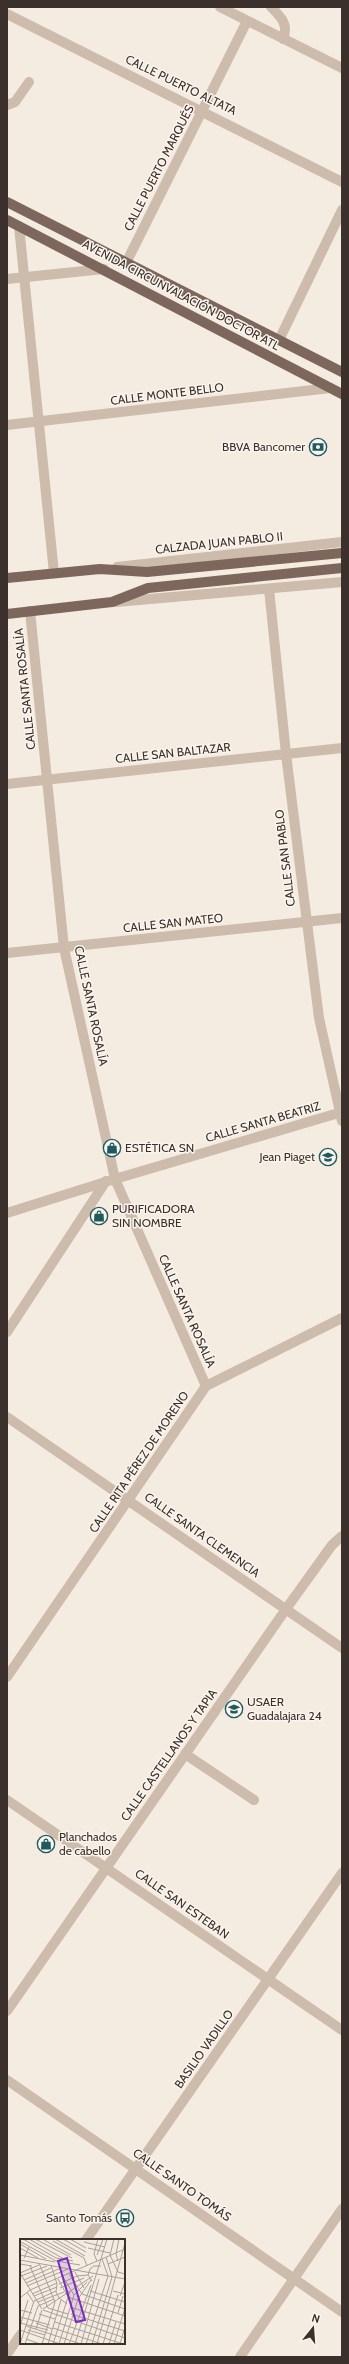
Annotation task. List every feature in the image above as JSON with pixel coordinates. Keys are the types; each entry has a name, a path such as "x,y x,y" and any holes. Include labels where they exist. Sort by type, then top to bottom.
{"main road":[{"name":"AVENIDA CIRCUNVALACIÓN DOCTOR ATL","path":"7,202 342,372"},
{"name":"AVENIDA CIRCUNVALACIÓN DOCTOR ATL","path":"7,220 104,269 342,394"},
{"name":"CALZADA JUAN PABLO II","path":"7,578 100,569 147,572 342,553"},
{"path":"7,614 112,602 148,588 342,568"}],"street":[{"path":"220,7 342,68"},
{"path":"271,7 286,25 286,31 283,39"},
{"name":"CALLE PUERTO ALTATA","path":"7,14 203,110 342,182"},
{"name":"CALLE PUERTO MARQUÉS","path":"126,263 247,21"},
{"path":"7,105 15,102 29,82"},
{"path":"279,340 342,210"},
{"path":"19,226 54,573"},
{"path":"7,279 104,269"},
{"name":"CALLE MONTE BELLO","path":"7,425 330,388"},
{"name":"CALZADA JUAN PABLO II","path":"100,569 342,542"},
{"path":"112,602 342,582"},
{"name":"CALLE SAN PABLO","path":"269,589 286,754 318,1018 341,1115"},
{"name":"CALLE SANTA ROSALÍA","path":"30,611 64,948 111,1180 206,1386"},
{"name":"CALLE SAN BALTAZAR","path":"7,784 342,748"},
{"name":"CALLE SAN MATEO","path":"7,953 342,918"},
{"name":"CALLE SANTA BEATRIZ","path":"7,1213 111,1180 341,1115"},
{"path":"7,1332 111,1180"},
{"name":"CALLE RITA PÉREZ DE MORENO","path":"7,1677 206,1386 342,1318"},
{"name":"CALLE SANTA CLEMENCIA","path":"7,1417 342,1648"},
{"name":"CALLE CASTELLANOS Y TAPIA","path":"7,2011 286,1609 332,1546 342,1536"},
{"path":"185,1754 254,1800"},
{"name":"CALLE SAN ESTEBAN","path":"7,1800 342,2030"},
{"name":"BASILIO VADILLO","path":"87,2239 342,1872"},
{"name":"CALLE SANTO TOMÁS","path":"7,2080 342,2312"},
{"path":"240,2357 342,2209"},
{"path":"7,2354 20,2335"}],"place":[{"name":"BBVA Bancomer","path":"318,447"},
{"name":"ESTÉTICA SN","path":"112,1148"},
{"name":"Jean Piaget","path":"328,1157"},
{"name":"PURIFICADORA SIN NOMBRE","path":"99,1216"},
{"name":"USAER Guadalajara 24","path":"234,1709"},
{"name":"Planchados de cabello","path":"46,1844"},
{"name":"Santo Tomás","path":"125,2218"}]}
